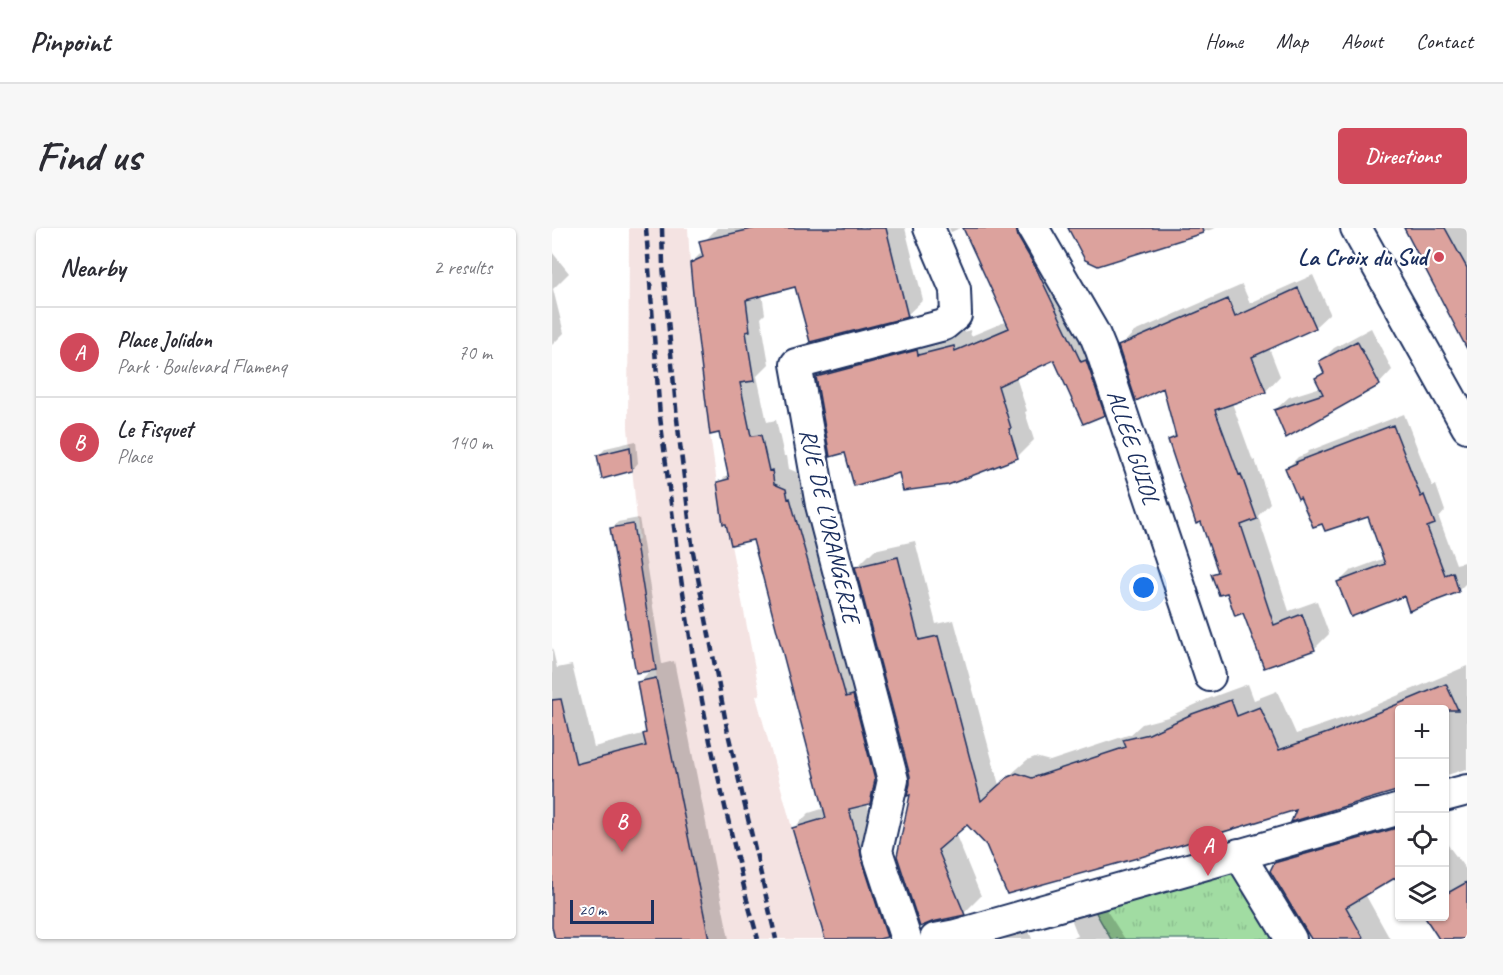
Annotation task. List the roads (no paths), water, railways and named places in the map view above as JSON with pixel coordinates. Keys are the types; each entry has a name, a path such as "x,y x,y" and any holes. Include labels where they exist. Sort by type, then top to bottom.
{"street":[{"name":"RUE DE L'ORANGERIE","path":"906,939 877,851 893,780 821,505 796,364 944,325 956,315 955,290 929,228"},
{"name":"ALLÉE GUIOL","path":"1034,228 1094,333 1209,676"},
{"path":"1356,228 1467,426"},
{"path":"1449,795 1467,790"},
{"path":"949,938 1395,810"},
{"path":"1239,854 1291,939"}],"railway":[{"path":"646,228 660,417 692,650 710,741 758,939"},
{"path":"662,228 663,265 677,419 693,552 728,733 776,939"}],"place":[{"name":"La Croix du Sud","path":"1439,257"},
{"name":"Le Fisquet","path":"622,852"},
{"name":"Place Jolidon","path":"1208,876"}]}
